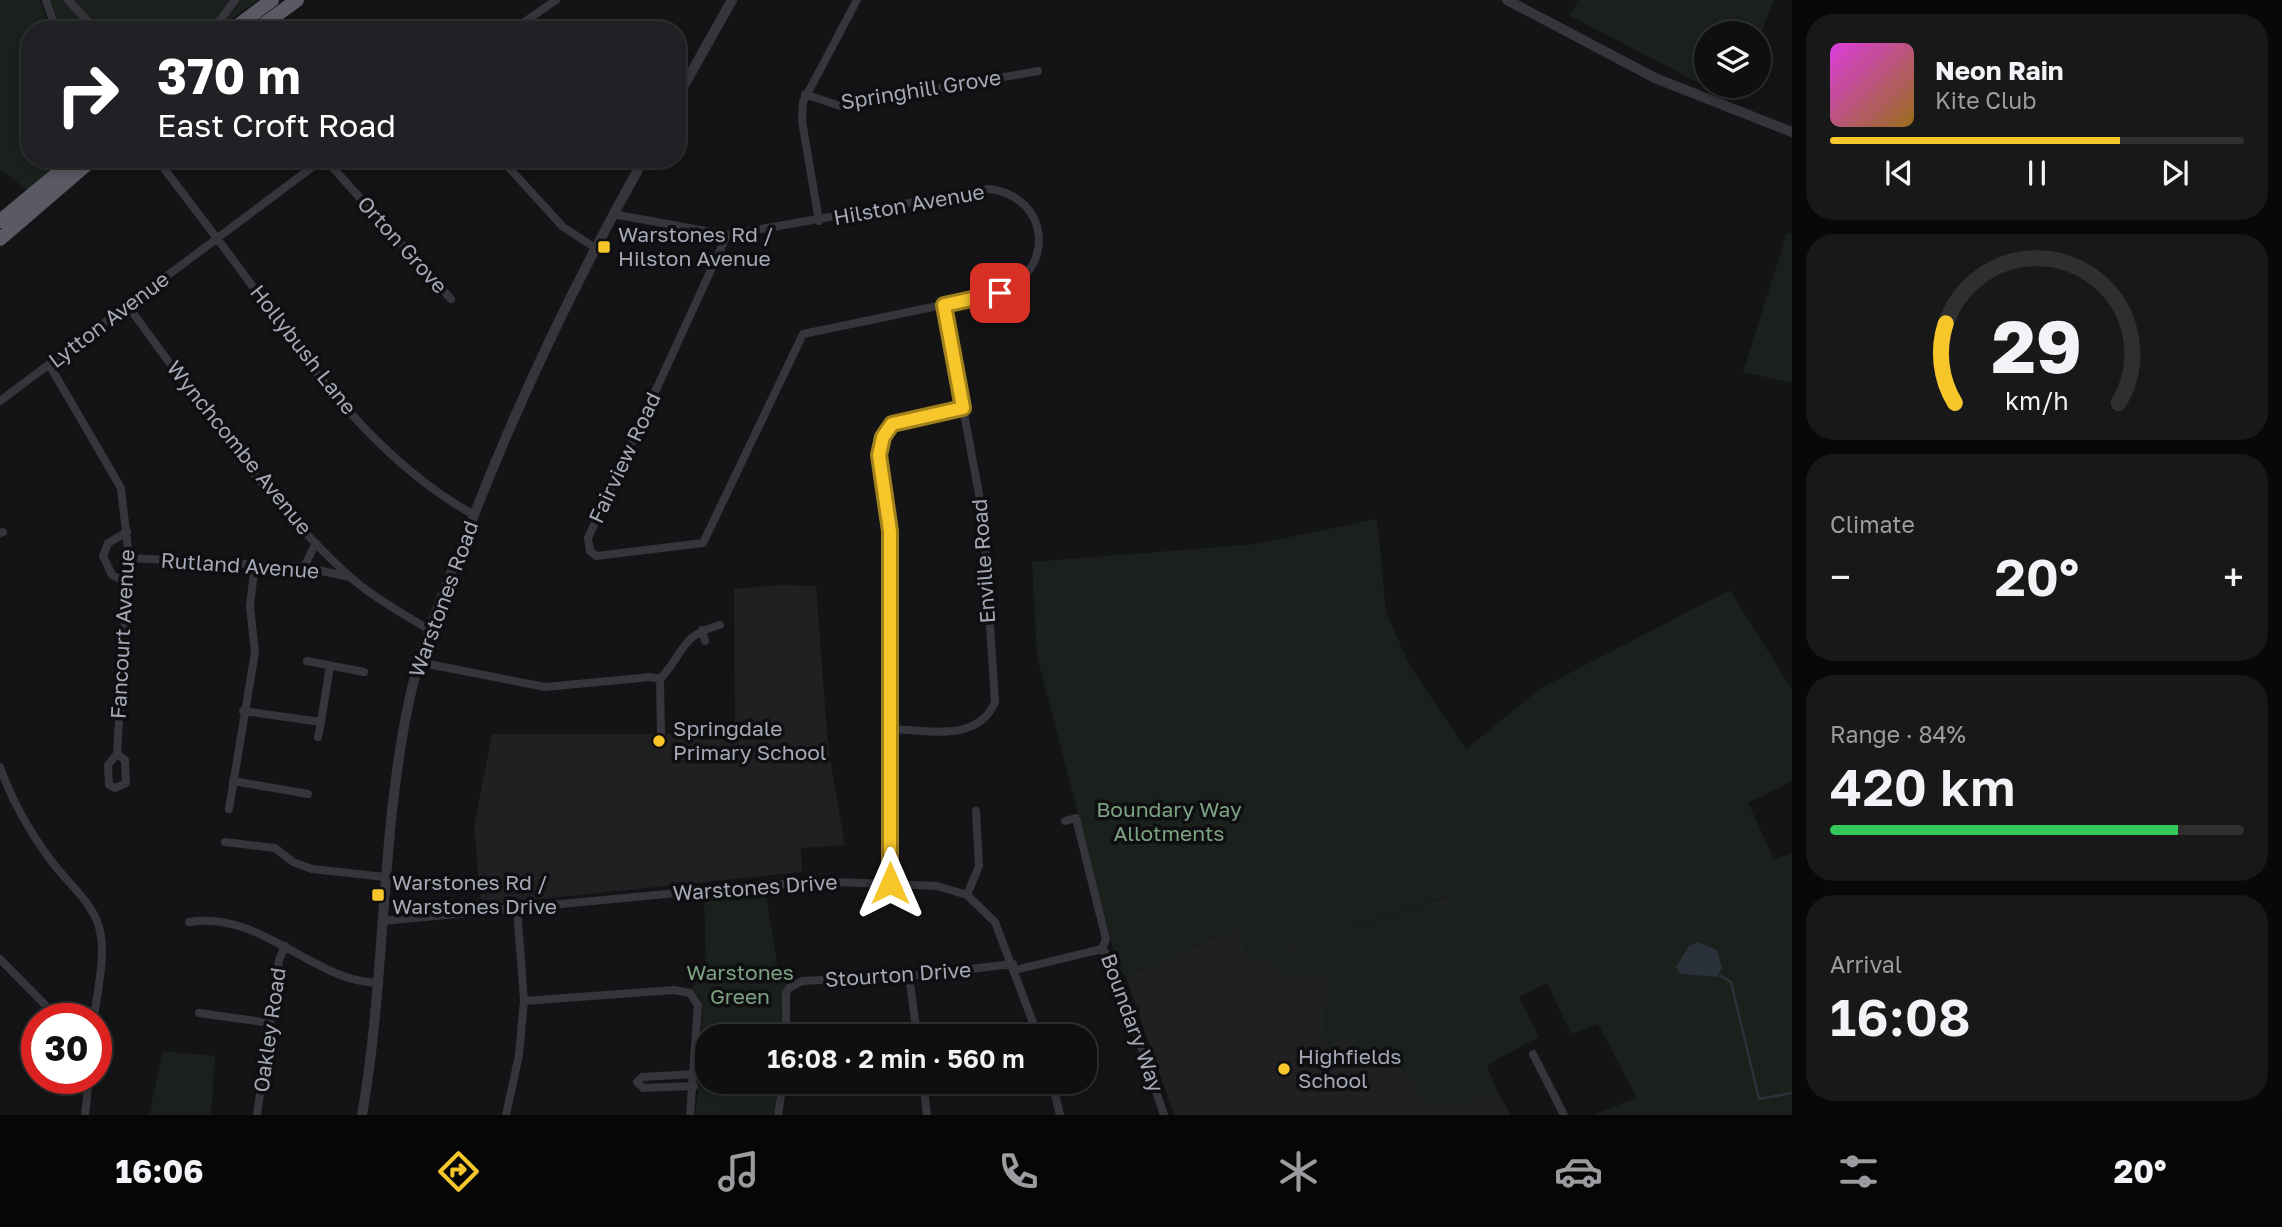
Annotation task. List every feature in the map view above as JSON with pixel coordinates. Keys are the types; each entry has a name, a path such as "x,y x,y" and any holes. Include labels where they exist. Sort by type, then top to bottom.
{"highway":[{"path":"244,21 272,0"},
{"path":"268,21 297,0"},
{"path":"0,221 64,168"},
{"path":"0,239 83,168"}],"street":[{"path":"46,0 53,21"},
{"path":"68,0 88,21"},
{"path":"218,21 235,0"},
{"path":"526,21 556,0"},
{"path":"686,82 732,0"},
{"path":"819,221 802,121 805,93 857,0"},
{"path":"1507,0 1655,78 1792,132"},
{"name":"Springhill Grove","path":"805,93 840,106 1038,71"},
{"name":"Hollybush Lane","path":"164,168 332,393 407,467 446,498 474,515"},
{"name":"Lytton Avenue","path":"0,401 312,168"},
{"name":"Orton Grove","path":"332,168 451,299"},
{"path":"509,168 571,235 594,247"},
{"name":"Warstones Road","path":"362,1115 373,1053 390,818 418,662 428,629 536,365 594,247 639,168"},
{"name":"Hilston Avenue","path":"613,214 727,235 819,221 974,189 1005,191 1027,205 1039,236 1036,256 1028,274 1012,288 944,305 808,331"},
{"name":"Fairview Road","path":"727,235 588,538 590,551 596,556 703,543 800,337 808,331"},
{"name":"Enville Road","path":"890,729 966,730 986,719 995,702 983,516 944,305"},
{"name":"Wynchcombe Avenue","path":"128,306 243,460 316,544 350,577 428,629"},
{"name":"Fancourt Avenue","path":"50,366 121,488 130,558 117,754"},
{"path":"890,883 890,531 880,445 892,424 963,408"},
{"path":"127,532 108,543 103,556 112,575 127,582"},
{"path":"304,567 316,544"},
{"name":"Rutland Avenue","path":"130,558 304,567 350,577"},
{"path":"229,809 243,711 255,652 250,606 255,563"},
{"path":"662,734 660,679 675,663 685,641 702,630 720,625"},
{"path":"702,630 705,641"},
{"path":"307,662 364,672"},
{"path":"418,662 545,687 651,677 660,679"},
{"path":"318,737 330,666"},
{"path":"243,711 321,722"},
{"path":"0,767 30,829 90,909 99,927 101,944 95,1003"},
{"path":"233,781 308,794"},
{"path":"967,895 979,866 976,811"},
{"name":"Boundary Way","path":"1066,821 1076,818 1106,939 1102,949 1112,960 1164,1115"},
{"path":"225,842 275,848 293,862 312,869 385,877"},
{"name":"Warstones Drive","path":"382,920 762,885 890,883 937,886 967,895 995,922 1034,1024"},
{"path":"506,1115 519,1055 524,1001 517,908"},
{"path":"189,922 204,920 261,933 348,980 379,983"},
{"name":"Oakley Road","path":"257,1115 279,960 285,946"},
{"name":"Stourton Drive","path":"786,1024 786,993 789,988 803,981 1014,967 1102,949"},
{"path":"0,959 43,1003"},
{"path":"909,975 915,1024"},
{"path":"524,1001 674,990 690,993 698,1005 697,1024"},
{"path":"200,1013 270,1023"},
{"path":"1533,1054 1564,1115"},
{"path":"690,1115 694,1086 695,1074 642,1077 637,1082 643,1088 694,1086"},
{"path":"85,1115 87,1094"},
{"path":"778,1115 781,1094"},
{"path":"924,1094 927,1115"},
{"path":"1055,1094 1060,1115"}],"shaded area":[{"name":"Springdale Primary School","path":"780,585 816,586 828,747 845,845 801,848 802,872 481,905 474,826 492,734 735,734 734,589"},
{"path":"1464,892 1530,1040 1483,1067 1511,1115 1174,1115 1126,977 1237,928 1250,963 1287,948"},
{"path":"1698,942 1717,950 1722,968 1718,977 1681,974 1676,967 1689,946"}],"green space":[{"path":"0,0 40,0 47,21 21,21 21,168 53,168 27,190 0,169"},
{"path":"51,0 258,0 229,21 56,21"},
{"path":"1578,0 1774,0 1765,21 1694,21 1694,80 1570,16"},
{"path":"1787,233 1792,235 1792,383 1743,372"},
{"name":"Boundary Way Allotments","path":"1377,519 1386,613 1410,666 1466,749 1541,688 1730,590 1792,690 1792,781 1748,803 1774,859 1792,853 1792,1115 1592,1115 1637,1098 1598,1024 1571,1034 1547,983 1519,997 1539,1037 1487,1065 1498,1093 1434,1108 1424,1100 1407,1074 1395,1066 1380,1062 1341,1061 1350,1057 1350,1040 1343,1038 1333,1043 1332,1055 1320,1036 1326,1026 1324,1015 1327,990 1323,974 1279,975 1272,959 1390,916 1435,905 1449,905 1446,897 1287,948 1250,964 1237,928 1126,977 1118,967 1037,656 1032,562 1256,544"},
{"name":"Warstones Green","path":"766,894 779,976 797,977 782,992 781,1024 701,1024 702,1001 692,988 706,962 704,899"},
{"path":"163,1051 215,1056 211,1115 149,1115"},
{"name":"Warstones Green","path":"698,1094 777,1094 773,1115 695,1115"}],"waterway":[{"path":"1721,976 1731,982 1759,1099 1792,1093"}],"place":[{"name":"Warstones Rd / Hilston Avenue","path":"604,247"},
{"name":"Springdale Primary School","path":"659,741"},
{"name":"Warstones Rd / Warstones Drive","path":"378,895"},
{"name":"Highfields School","path":"1284,1069"}],"route":[{"path":"890,883 891,567 890,531 880,466 880,445 892,424 963,408 944,305 1000,293"}]}
